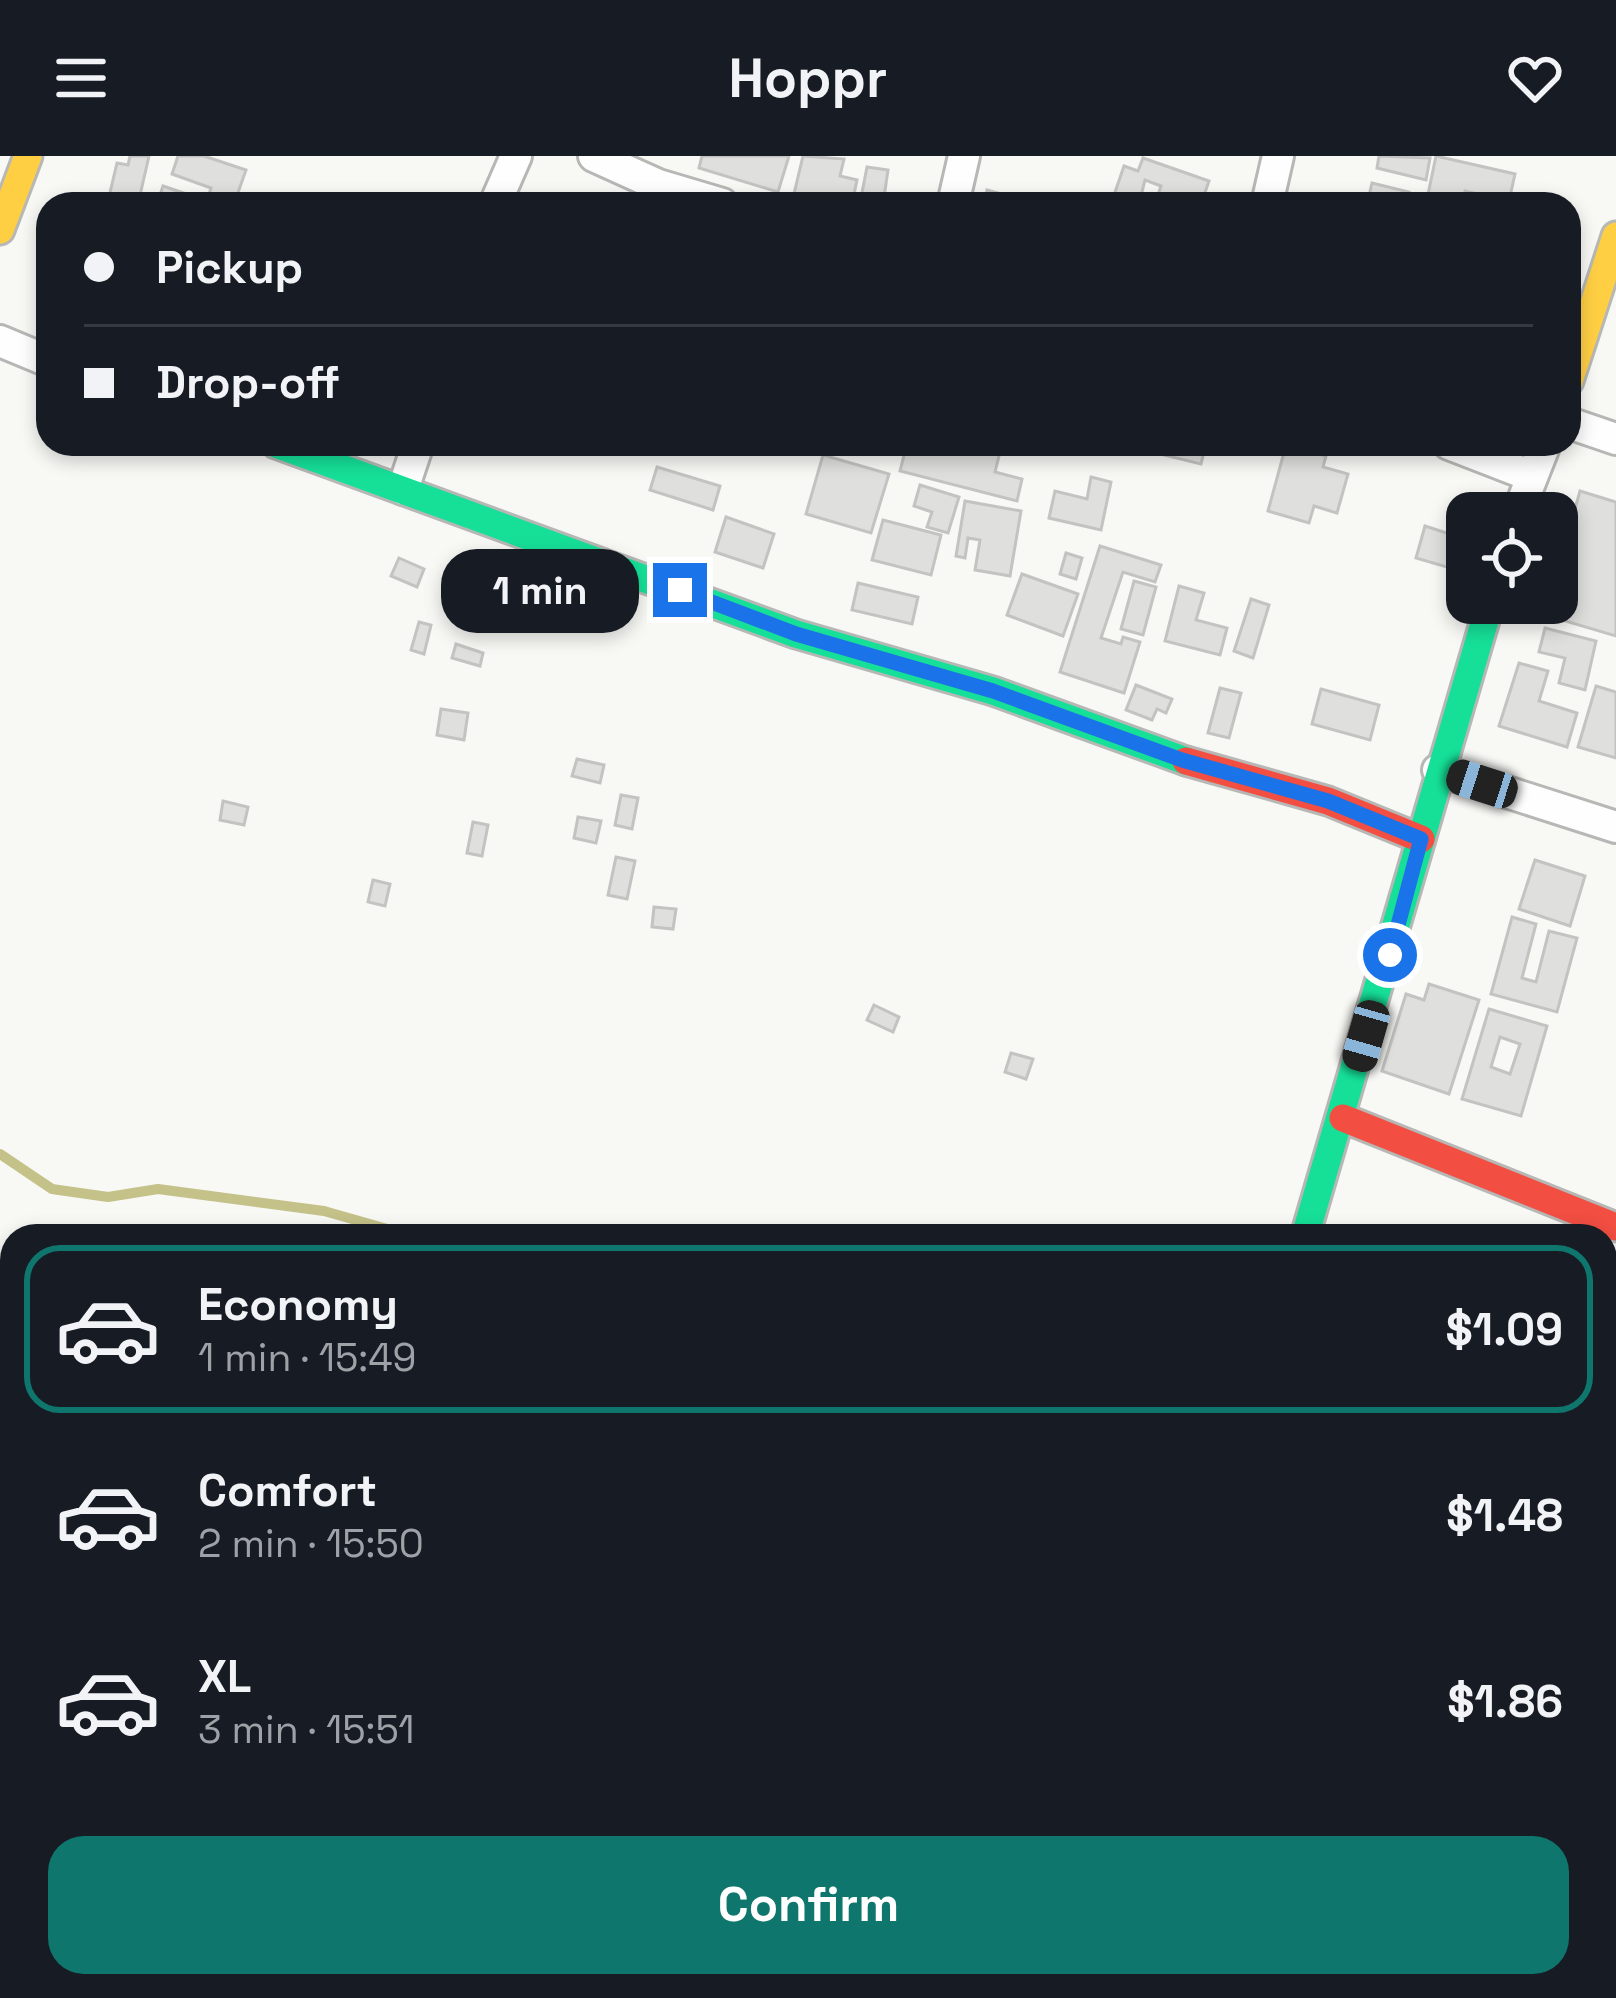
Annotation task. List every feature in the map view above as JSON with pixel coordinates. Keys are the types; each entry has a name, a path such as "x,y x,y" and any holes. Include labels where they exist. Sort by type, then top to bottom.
{"street":[{"path":"0,230 28,156"},
{"path":"500,192 516,156"},
{"path":"598,156 682,192"},
{"path":"956,192 964,156"},
{"path":"1270,192 1278,156"},
{"path":"1581,344 1616,236"},
{"path":"0,341 36,356"},
{"path":"1581,427 1616,439"},
{"path":"310,456 796,634 993,691 1182,760 1328,801 1421,839"},
{"path":"403,489 414,456"},
{"path":"1480,456 1529,475"},
{"path":"1524,492 1538,456"},
{"path":"1309,1224 1483,624"},
{"path":"1438,770 1616,827"},
{"path":"1342,1118 1608,1224"}],"building":[{"path":"130,156 149,156 141,192 110,192 117,163 128,165"},
{"path":"178,156 204,156 246,170 238,192 210,192 211,188 172,174"},
{"path":"702,156 789,156 778,192 699,168"},
{"path":"803,156 844,159 840,176 857,180 854,192 794,192"},
{"path":"1379,156 1430,158 1426,180 1377,168"},
{"path":"1436,156 1515,174 1511,192 1428,192"},
{"path":"1143,158 1209,181 1205,192 1159,192 1161,186 1145,180 1142,192 1115,192 1124,166 1138,171"},
{"path":"867,167 888,170 885,192 862,192"},
{"path":"1372,183 1409,192 1370,192"},
{"path":"823,456 889,474 871,533 806,514"},
{"path":"904,456 999,456 995,472 1022,479 1017,501 900,471"},
{"path":"1168,456 1203,456 1201,464"},
{"path":"1283,456 1326,456 1323,467 1348,474 1337,513 1314,506 1309,523 1268,511"},
{"path":"657,467 720,486 713,510 650,490"},
{"path":"1091,477 1111,482 1101,530 1049,518 1055,491 1087,499"},
{"path":"920,485 959,497 948,533 927,527 932,512 914,506"},
{"path":"1580,491 1616,502 1616,636 1575,624"},
{"path":"965,501 1021,511 1010,576 975,570 980,540 968,538 965,558 956,556"},
{"path":"726,517 774,534 763,568 715,552"},
{"path":"883,520 941,535 931,575 872,560"},
{"path":"1425,526 1446,533 1446,567 1416,558"},
{"path":"1100,546 1161,565 1155,582 1123,572 1101,638 1121,644 1123,637 1140,642 1124,693 1060,672"},
{"path":"1066,553 1082,558 1076,579 1060,574"},
{"path":"399,558 424,569 417,587 391,576"},
{"path":"1022,574 1078,594 1063,636 1007,615"},
{"path":"1134,581 1156,587 1143,635 1121,629"},
{"path":"858,583 918,597 912,624 852,610"},
{"path":"1179,586 1204,593 1196,620 1227,628 1220,655 1165,641"},
{"path":"471,597 491,601 486,623 467,618"},
{"path":"1251,599 1269,605 1253,658 1234,651"},
{"path":"419,622 431,625 424,654 411,650"},
{"path":"1545,628 1596,641 1585,690 1559,683 1565,658 1539,652"},
{"path":"456,644 483,653 480,666 452,658"},
{"path":"1519,663 1548,671 1539,701 1577,713 1567,747 1499,726"},
{"path":"1136,685 1172,699 1166,713 1157,709 1152,720 1126,710"},
{"path":"1596,686 1616,692 1616,758 1578,747"},
{"path":"1220,688 1241,693 1229,738 1208,733"},
{"path":"1321,689 1379,705 1370,740 1312,724"},
{"path":"441,709 468,713 464,740 437,735"},
{"path":"577,759 604,765 600,783 572,776"},
{"path":"621,795 638,798 632,829 615,825"},
{"path":"223,801 248,807 244,825 220,820"},
{"path":"578,817 601,821 596,843 574,838"},
{"path":"473,822 488,825 482,856 467,853"},
{"path":"616,857 635,861 627,899 608,895"},
{"path":"1535,860 1585,876 1570,926 1519,909"},
{"path":"373,880 390,884 385,906 368,902"},
{"path":"654,907 676,909 673,929 652,927"},
{"path":"1512,917 1536,924 1522,978 1536,982 1549,931 1577,938 1557,1012 1491,994"},
{"path":"1429,984 1479,1000 1449,1094 1382,1071 1406,994 1424,1000"},
{"path":"874,1005 899,1017 893,1032 867,1020"},
{"path":"1489,1009 1547,1026 1521,1116 1462,1099","holes":["1500,1037 1520,1044 1510,1074 1491,1067"]},
{"path":"1011,1053 1033,1059 1026,1079 1005,1072"}],"waterway":[{"path":"0,1154 52,1189 108,1197 158,1189 324,1211 370,1224"}],"traffic: fast":[{"path":"309,456 796,634 993,691 1186,761"},
{"path":"1309,1224 1484,624"}],"traffic: slow":[{"path":"0,230 28,156"},
{"path":"1581,344 1616,236"}],"traffic: jam":[{"path":"1186,761 1328,801 1421,839"},
{"path":"1343,1118 1608,1224"}],"route":[{"path":"680,590 796,634 993,691 1182,760 1328,801 1421,839 1390,955"}]}
